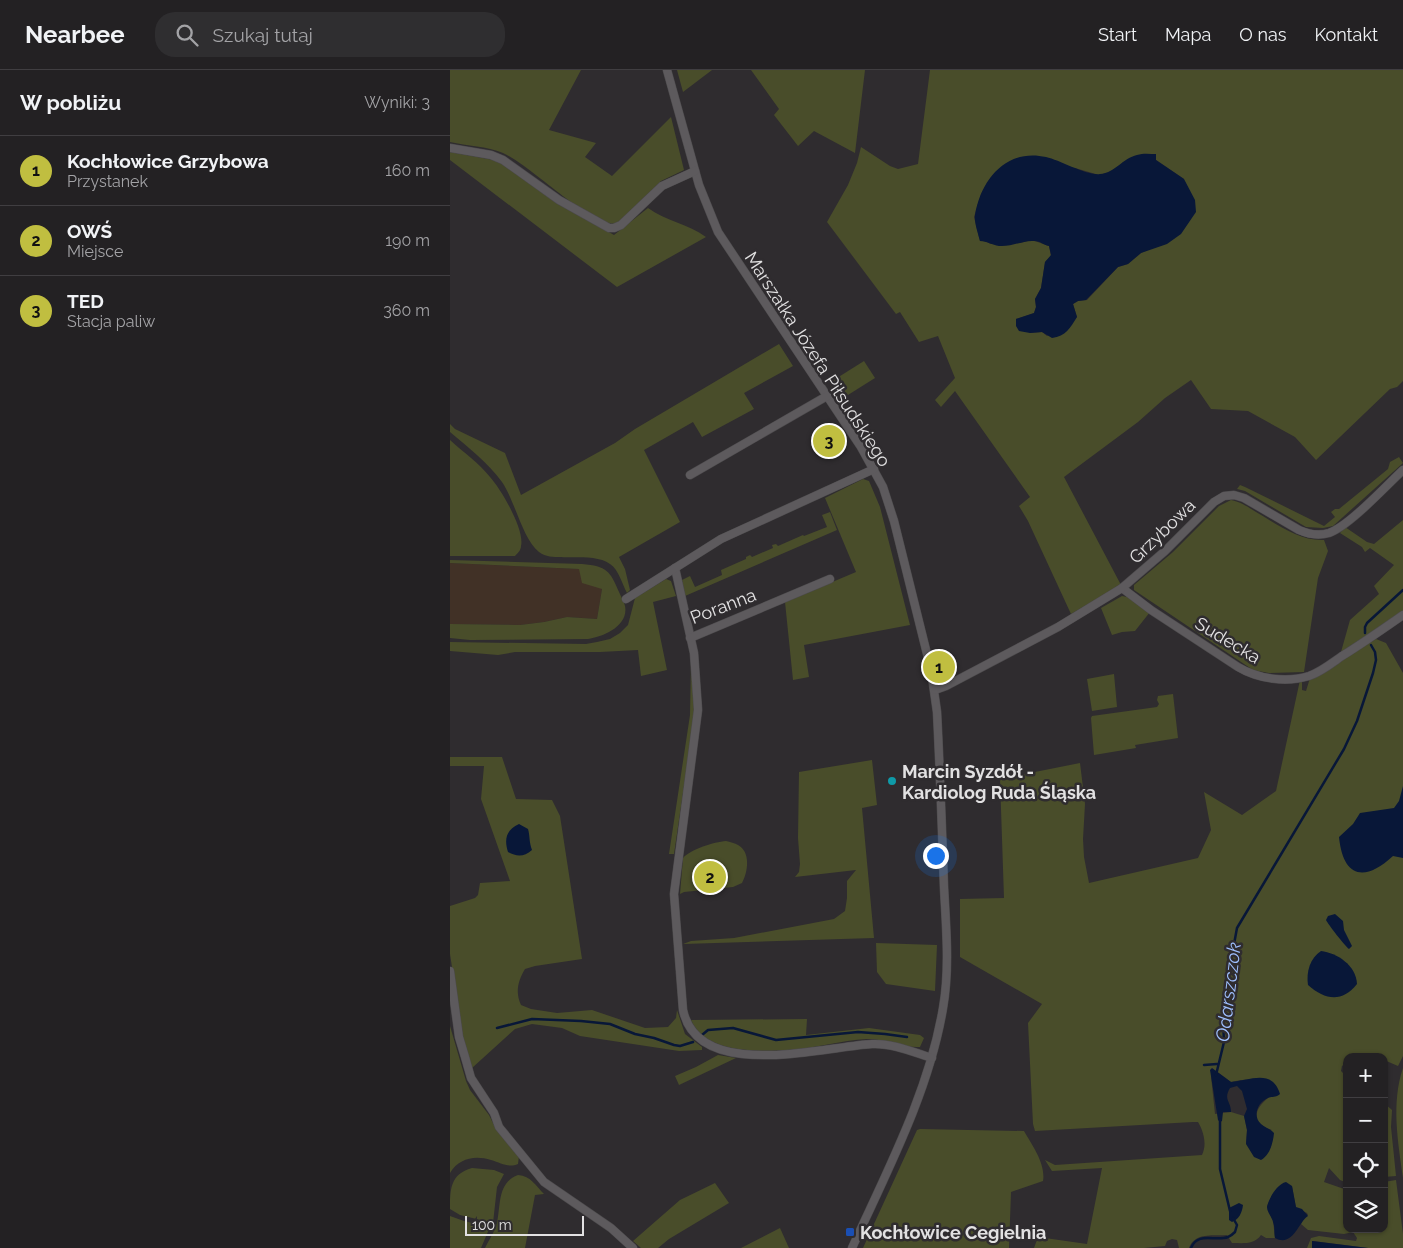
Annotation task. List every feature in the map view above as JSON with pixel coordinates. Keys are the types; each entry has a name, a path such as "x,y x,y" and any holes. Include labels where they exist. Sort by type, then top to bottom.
{"street":[{"name":"Marszałka Józefa Piłsudskiego","path":"667,70 705,203 718,232 827,396 874,469 883,487 894,521 935,690 947,955 943,1007 932,1058 909,1122 852,1248"},
{"path":"450,148 502,160 559,200 608,228 621,226 662,186 695,171"},
{"path":"690,475 827,396"},
{"path":"626,599 721,539 874,469"},
{"name":"Grzybowa","path":"935,690 1047,633 1122,588 1165,551 1214,502 1224,496 1234,495 1244,498 1299,530 1310,534 1324,534 1342,526 1403,470"},
{"name":"Poranna","path":"675,568 690,638 830,579"},
{"name":"Sudecka","path":"1122,588 1151,610 1231,662 1253,675 1261,677 1284,678 1311,675 1330,665 1403,615"},
{"path":"690,638 696,667 698,710 674,894 683,1010 686,1022 701,1041 723,1051 779,1055 874,1044 894,1047 932,1058"},
{"path":"450,971 459,1037 465,1058 472,1078 494,1113 499,1127 544,1182 610,1228 633,1248"}],"shaded area":[{"path":"450,563 579,569 602,589 597,619 567,617 520,625 450,624"}],"green space":[{"path":"450,70 581,70 549,130 596,143 585,157 612,176 671,117 684,170 661,181 617,224 605,222 576,205 503,153 484,147 450,142"},
{"path":"677,70 712,70 683,92"},
{"path":"751,70 865,70 855,153 814,131 798,146 774,115 779,109"},
{"path":"930,70 1403,70 1403,381 1397,387 1390,389 1316,460 1295,437 1248,411 1211,409 1191,380 1165,398 1138,422 1064,477 1121,585 1071,614 1028,521 1019,506 1030,497 955,391 941,407 935,400 955,378 938,336 919,342 900,312 896,314 827,222 848,185 861,147 890,166 898,169 918,164","holes":["1156,154 1156,160 1184,179 1152,248 1141,253 1128,264 1118,267 1087,300 1078,301 1073,304 1077,317 1047,336 1042,332 1030,333 1016,319 1034,313 1036,307 1035,299 1041,288 1045,262 1051,256 1049,246 1032,240 1020,243 991,244 980,241 974,217 981,194 991,177 1075,168 1099,175 1113,171 1123,162"]},
{"path":"450,152 499,161 557,202 614,235 648,208 706,237 617,287 450,160"},
{"path":"779,344 793,366 744,393 754,409 702,437 693,422 644,450 680,522 619,557 625,569 630,590 627,593 616,570 605,561 586,557 555,557 539,552 528,539 502,482 471,449 450,432 450,424 455,429 505,453 521,495 615,443 635,429"},
{"path":"864,361 875,378 840,400 829,383"},
{"path":"450,440 486,472 506,500 516,520 521,539 520,549 515,556 450,556"},
{"path":"1399,457 1403,463 1333,526 1323,528 1306,527 1245,491 1237,489 1240,485 1245,487 1324,526 1335,517 1331,512 1339,509 1388,469 1390,462"},
{"path":"863,479 869,481 880,507 910,625 804,645 809,677 793,680 785,602 856,572 825,498"},
{"path":"1231,500 1244,505 1297,535 1315,540 1324,540 1328,551 1318,578 1304,672 1269,673 1253,670 1134,590 1134,585 1173,552 1219,506"},
{"path":"830,512 837,530 685,596 682,580 690,576 695,587 722,575 721,570 746,559 750,555 752,557 773,548 772,545 776,544 778,546 827,527 822,515"},
{"path":"1403,520 1403,612 1341,652 1350,620 1379,594 1374,586 1394,565 1370,548 1365,552 1362,547 1340,533 1345,527 1367,542 1374,544"},
{"path":"450,560 597,566 610,574 613,579 624,602 625,613 619,625 614,629 601,636 588,639 470,640 450,638 450,624 520,625 567,617 597,619 602,589 582,583 579,569 450,563"},
{"path":"666,579 671,581 676,596 653,602 667,670 641,676 638,650 515,652 498,655 450,651 450,642 586,644 610,639 628,625 635,598"},
{"path":"1122,596 1127,597 1150,612 1135,631 1112,635 1101,608"},
{"path":"1376,639 1386,643 1403,673 1403,1056 1398,1066 1388,1062 1388,1053 1343,1053 1341,1071 1343,1073 1343,1181 1329,1168 1324,1182 1343,1189 1343,1233 1348,1233 1344,1234 1308,1230 1301,1224 1308,1215 1296,1208 1292,1186 1271,1198 1267,1206 1273,1220 1275,1238 1266,1238 1261,1235 1252,1242 1232,1243 1227,1235 1205,1236 1196,1239 1189,1248 1179,1248 1177,1240 1172,1239 1167,1241 1165,1246 1144,1248 1034,1248 1038,1237 1087,1244 1102,1168 1052,1171 1045,1160 1055,1165 1202,1155 1205,1143 1198,1122 1035,1131 1033,1124 1028,1023 1042,1004 960,957 960,899 1004,898 1000,779 1080,763 1085,804 1084,857 1089,883 1198,858 1211,830 1204,792 1242,815 1276,791 1300,680 1302,680 1302,690 1306,691 1310,678","holes":["1216,1071 1231,1082 1241,1080 1268,1098 1259,1107 1256,1116 1260,1124 1272,1130 1246,1144 1247,1130 1244,1116 1231,1112 1215,1114 1211,1076"]},
{"path":"691,663 694,678 694,718 674,854 669,854 690,715"},
{"path":"1114,674 1117,707 1092,711 1087,679"},
{"path":"1173,694 1178,738 1135,745 1136,748 1094,755 1092,716 1157,707 1159,704 1158,696"},
{"path":"450,757 502,757 516,799 552,800 560,816 582,959 525,969 518,987 521,1005 531,1009 557,1013 592,1010 645,1028 668,1027 676,1018 677,1010 685,1034 702,1047 702,1050 679,1051 580,1036 562,1028 532,1024 515,1029 472,1068 462,1033 450,954 450,906 475,898 478,895 480,883 510,881 481,799 484,766 450,766"},
{"path":"872,760 877,805 862,808 874,938 683,944 691,941 734,938 834,919 845,911 847,881 856,870 795,877 799,872 800,864 798,838 799,772"},
{"path":"726,841 742,848 747,857 747,868 742,883 733,887 680,894 683,858 703,846"},
{"path":"876,943 937,945 935,991 886,984 877,972"},
{"path":"807,1019 806,1035 869,1028 920,1035 924,1038 920,1047 867,1039 798,1049 776,1051 747,1050 720,1045 708,1039 698,1031 691,1020"},
{"path":"450,1026 470,1090 489,1115 495,1127 519,1156 518,1164 508,1165 473,1158 458,1164 450,1173"},
{"path":"718,1055 736,1058 679,1085 675,1076"},
{"path":"1403,1068 1403,1178 1396,1109 1399,1081"},
{"path":"1388,1106 1392,1110 1391,1127 1396,1176 1388,1177"},
{"path":"917,1130 1024,1131 1040,1161 1043,1181 1011,1192 1009,1248 863,1248"},
{"path":"472,1168 494,1170 504,1174 497,1187 493,1223 460,1215 450,1209 451,1189 455,1179 459,1174"},
{"path":"518,1175 530,1179 544,1194 535,1195 525,1248 485,1248 496,1226 503,1189 506,1183"},
{"path":"1396,1180 1403,1248 1368,1248 1313,1241 1312,1248 1307,1248 1311,1238 1319,1236 1356,1241 1357,1238 1354,1233 1388,1233 1388,1181"},
{"path":"715,1183 729,1203 669,1239 658,1248 641,1248 633,1241 680,1200"},
{"path":"450,1216 490,1227 481,1248 450,1248"},
{"path":"780,1228 789,1248 741,1248"}],"water":[{"path":"1142,154 1156,154 1156,160 1184,179 1195,200 1196,212 1181,234 1167,244 1141,253 1128,264 1118,267 1086,300 1073,304 1077,317 1070,328 1061,335 1052,338 1042,332 1030,333 1019,331 1016,326 1016,319 1034,313 1036,307 1035,299 1041,288 1045,262 1051,255 1049,246 1036,241 1004,246 980,241 975,215 983,189 990,178 1008,162 1019,157 1032,155 1046,157 1088,173 1100,174 1110,171 1132,157"},
{"path":"1403,786 1403,858 1393,856 1383,865 1364,872 1357,872 1350,868 1341,850 1339,837 1353,824 1360,813 1394,808 1399,801"},
{"path":"519,824 528,829 532,850 520,856 508,852 506,843 507,835 511,829"},
{"path":"1335,914 1343,921 1344,930 1352,946 1349,949 1326,920 1328,916"},
{"path":"1321,951 1333,954 1345,961 1356,977 1357,984 1339,997 1321,994 1308,985 1310,966 1314,957"},
{"path":"1212,1068 1231,1082 1259,1078 1272,1081 1276,1086 1280,1094 1264,1100 1257,1110 1258,1121 1274,1133 1269,1152 1261,1160 1254,1157 1246,1144 1247,1130 1244,1116 1247,1109 1242,1091 1237,1086 1230,1088 1227,1095 1231,1112 1223,1112 1222,1121 1218,1120 1210,1070"},
{"path":"1286,1182 1292,1186 1296,1207 1302,1209 1308,1216 1291,1237 1281,1240 1275,1238 1274,1224 1267,1207 1274,1192 1280,1185"},
{"path":"1239,1203 1243,1205 1241,1213 1232,1222 1229,1220 1229,1208"},
{"path":"1312,1241 1368,1248 1312,1248"}],"waterway":[{"name":"Odarszczok","path":"1365,633 1367,623 1403,590"},
{"name":"Odarszczok","path":"1216,1075 1224,1042 1223,1019 1227,982 1237,928 1344,749 1357,721 1373,673 1376,660 1375,652 1371,645"},
{"path":"497,1028 532,1019 581,1021 610,1024 635,1034 674,1045 680,1046 693,1042"},
{"path":"702,1035 708,1030 733,1028 776,1040 858,1032 907,1037"},
{"path":"1204,1065 1217,1064"},
{"name":"Odarszczok","path":"1220,1120 1220,1169 1230,1211"},
{"name":"Odarszczok","path":"1191,1248 1194,1243 1202,1238 1231,1236 1235,1232 1237,1225 1233,1218"}],"place":[{"name":"TED","path":"829,441"},
{"name":"Kochłowice Grzybowa","path":"939,667"},
{"name":"Marcin Syzdół - Kardiolog Ruda Śląska","path":"892,781"},
{"name":"OWŚ","path":"710,877"},
{"name":"Kochłowice Cegielnia","path":"850,1232"}]}
